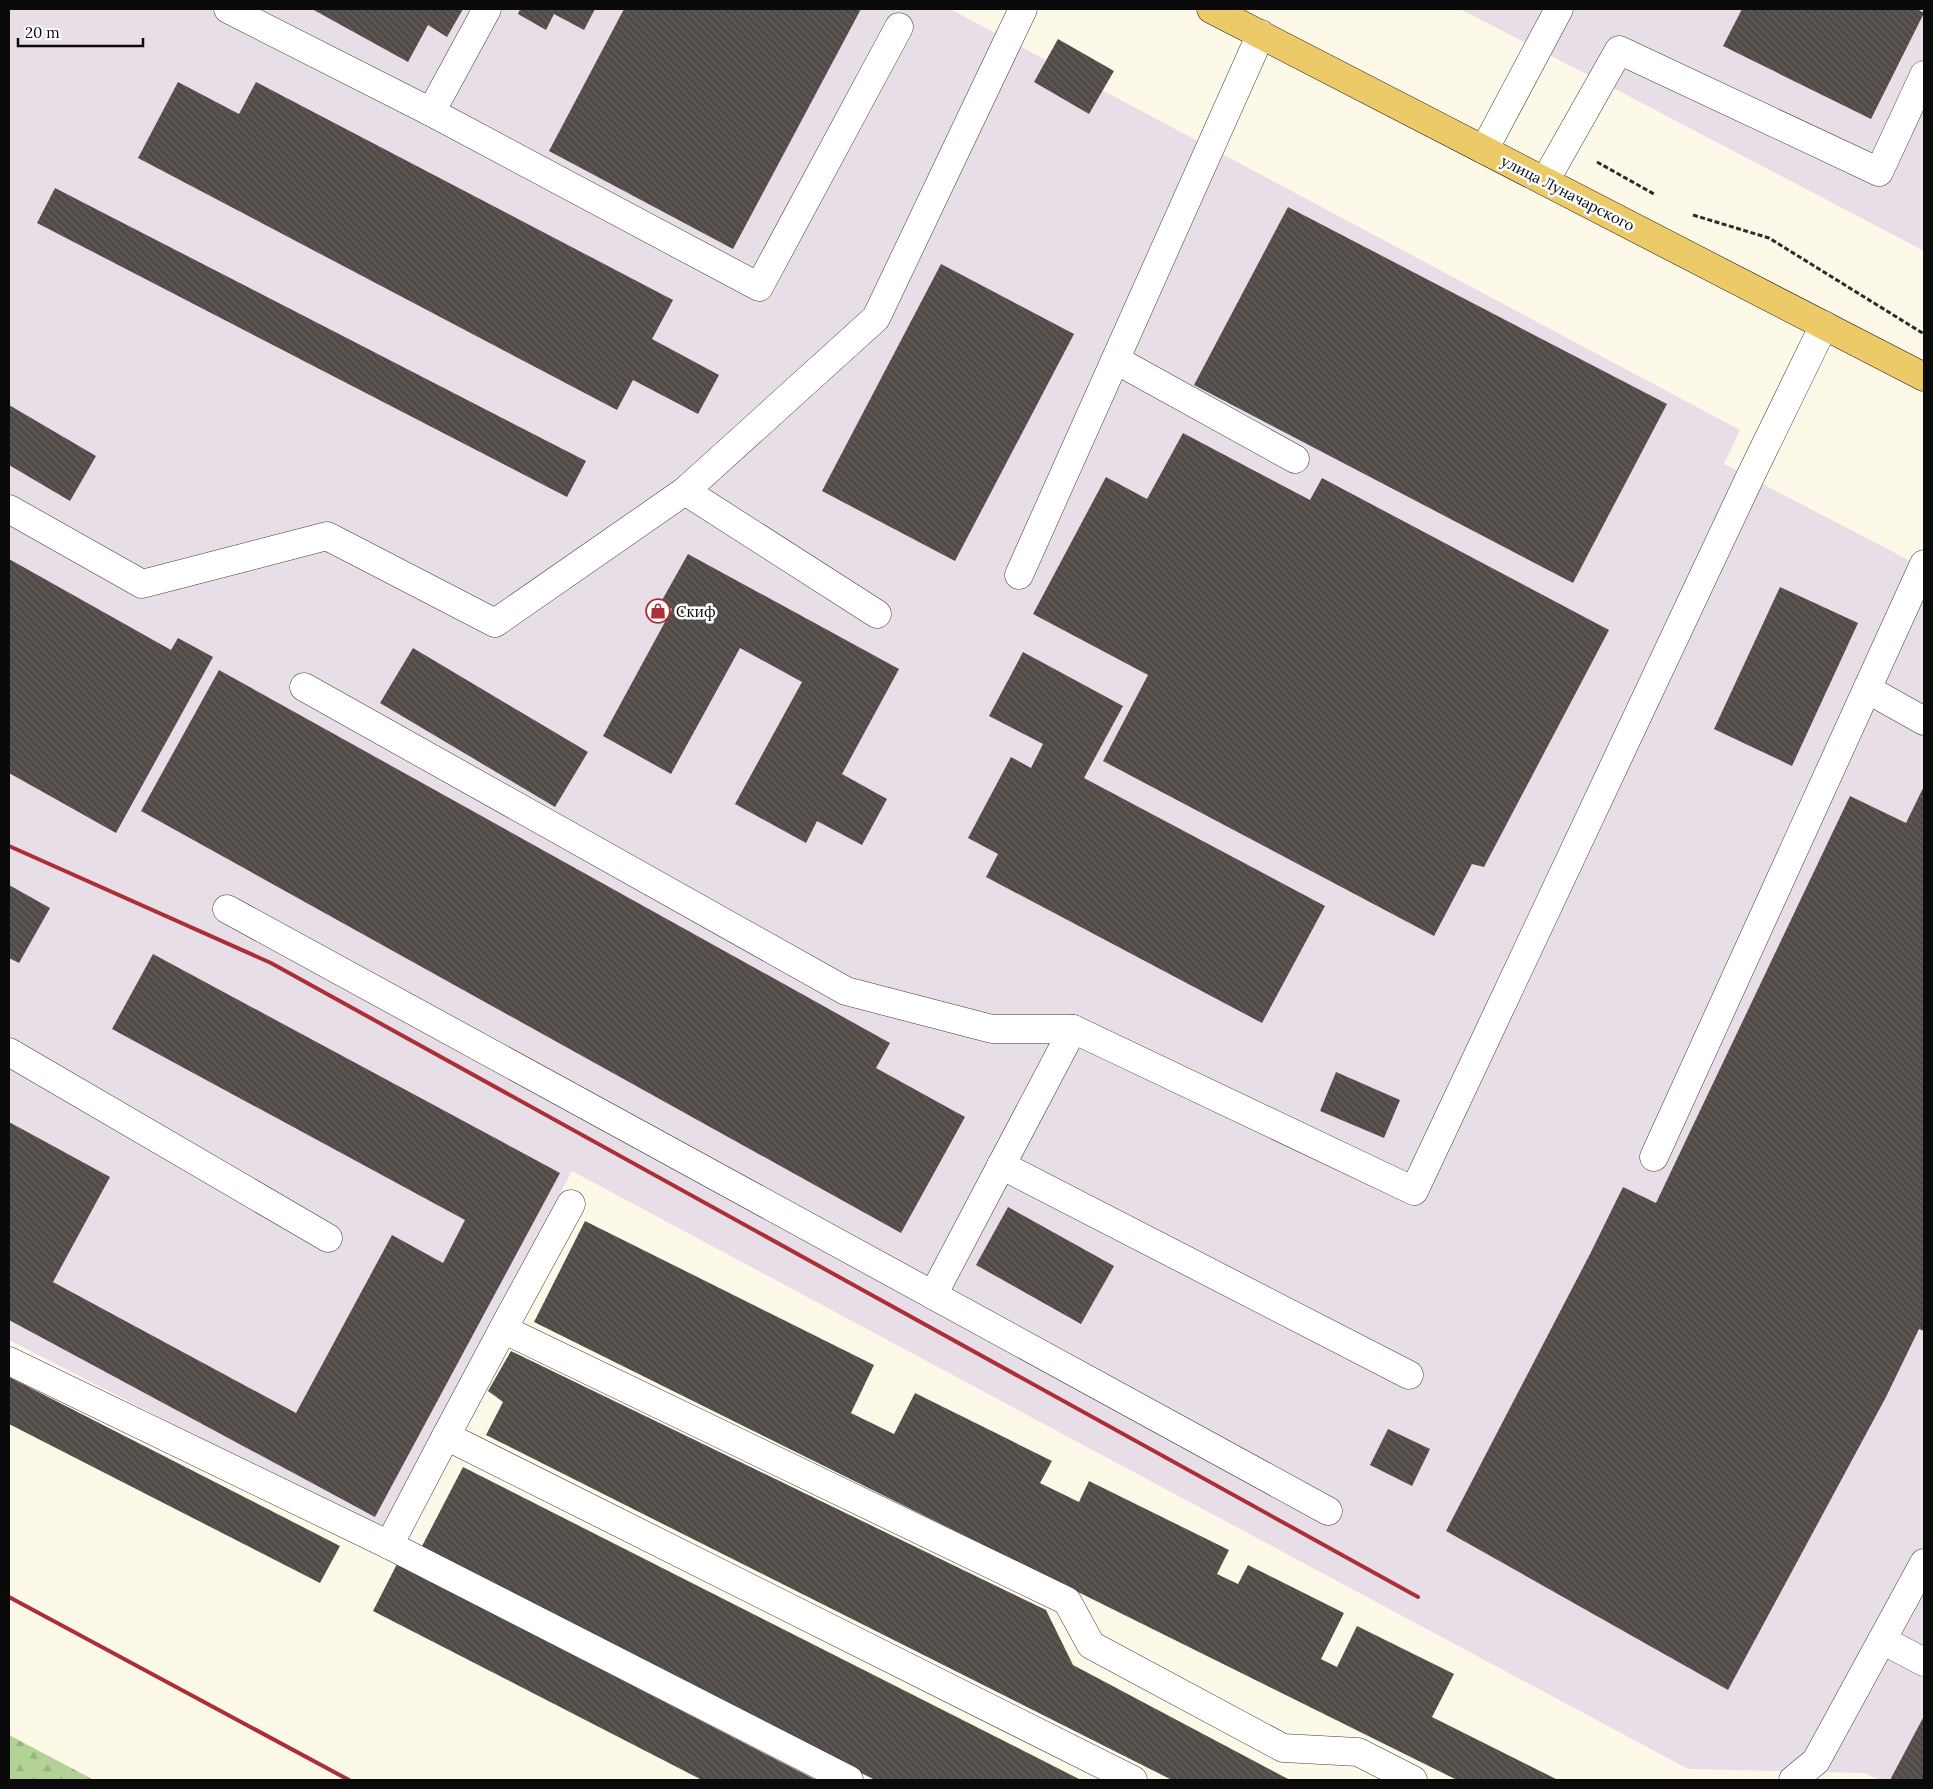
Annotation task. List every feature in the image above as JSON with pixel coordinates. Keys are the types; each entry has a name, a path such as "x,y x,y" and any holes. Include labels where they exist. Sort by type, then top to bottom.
{"main road":[{"name":"улица Луначарского","path":"1211,9 1924,376"}],"lane":[{"path":"228,9 431,112 760,287 899,27"},
{"path":"431,112 487,9"},
{"path":"9,509 142,584 327,536 495,623 685,491 876,318 1023,9"},
{"path":"1484,150 1559,9"},
{"path":"1020,575 1261,34"},
{"path":"1546,181 1619,50 1878,172 1924,75"},
{"path":"304,687 846,991 992,1029 1073,1029 1414,1191 1824,325"},
{"path":"1116,360 1296,459"},
{"path":"685,491 877,614"},
{"path":"1654,1157 1924,564"},
{"path":"1867,689 1924,721"},
{"path":"227,909 1328,1510"},
{"path":"933,1295 1073,1029"},
{"path":"9,1052 328,1238"},
{"path":"1002,1165 1409,1375"},
{"path":"389,1544 571,1204"},
{"path":"503,1329 1066,1602 1091,1645 1283,1748 1358,1752 1413,1780"},
{"path":"9,1361 389,1544 849,1780"},
{"path":"446,1436 1133,1780"},
{"path":"1794,1780 1812,1771 1924,1563"},
{"path":"1882,1640 1924,1662"}],"path":[{"path":"1566,145 1661,198"},
{"path":"1687,213 1769,238 1924,334"}],"shaded area":[{"path":"9,9 950,9 1740,430 1724,464 1924,568 1924,1780 1879,1780 1865,1773 1688,1769 572,1171 381,1531 9,1340"},
{"path":"1460,9 1924,9 1924,251 1602,82"}],"green space":[{"path":"9,1735 94,1780 9,1780"}],"building":[{"path":"312,9 463,9 447,37 428,25 408,62"},
{"path":"520,9 595,9 584,30 554,14 546,30 518,14"},
{"path":"624,9 861,9 733,249 549,151"},
{"path":"1742,9 1917,9 1924,13 1871,119 1723,46"},
{"path":"1058,39 1114,71 1089,114 1034,82"},
{"path":"178,82 239,114 256,82 673,300 652,339 719,375 698,414 633,380 617,410 138,158"},
{"path":"55,188 586,461 567,497 37,223"},
{"path":"1288,207 1667,404 1573,583 1194,385"},
{"path":"941,264 1074,334 955,561 822,491"},
{"path":"9,405 96,456 70,501 9,465"},
{"path":"1183,433 1310,500 1322,478 1609,630 1484,867 1472,864 1434,936 1103,761 1148,675 1033,614 1106,477 1147,499"},
{"path":"688,554 899,669 842,774 887,799 862,845 817,821 806,843 735,804 802,682 740,648 671,774 603,736 672,609 661,602"},
{"path":"9,559 171,650 178,638 213,657 116,833 9,773"},
{"path":"1780,587 1858,623 1792,766 1714,729"},
{"path":"413,648 588,752 555,807 380,703"},
{"path":"1023,652 1123,706 1084,778 1325,906 1262,1023 986,877 998,854 968,838 1011,757 1031,768 1043,744 989,716"},
{"path":"219,670 890,1043 876,1068 965,1117 901,1233 141,811"},
{"path":"1924,786 1924,1331 1919,1329 1886,1397 1728,1690 1446,1531 1623,1187 1656,1203 1850,796 1906,823"},
{"path":"9,885 50,908 19,963 9,958"},
{"path":"153,954 560,1173 375,1517 9,1320 9,1122 110,1177 53,1282 296,1413 392,1235 443,1263 465,1220 112,1029"},
{"path":"1336,1072 1400,1100 1384,1138 1320,1111"},
{"path":"1008,1207 1114,1266 1081,1324 976,1265"},
{"path":"585,1221 874,1365 851,1413 894,1434 915,1393 1052,1461 1040,1483 1079,1502 1089,1481 1229,1550 1217,1574 1238,1584 1248,1565 1344,1613 1321,1659 1337,1667 1357,1626 1454,1674 1432,1717 1558,1780 1457,1780 534,1322"},
{"path":"511,1351 1046,1610 1073,1665 1290,1780 1172,1780 486,1435 503,1402 488,1391"},
{"path":"9,1377 340,1546 320,1583 9,1424"},
{"path":"1388,1429 1430,1449 1412,1486 1370,1465"},
{"path":"463,1467 1081,1780 875,1780 420,1550"},
{"path":"397,1564 816,1780 702,1780 373,1611"},
{"path":"1924,1716 1924,1780 1890,1780"}],"railway":[{"path":"9,846 271,963 1418,1597"},
{"path":"9,1597 349,1780"}],"place":[{"name":"Скиф","path":"658,611"}]}
